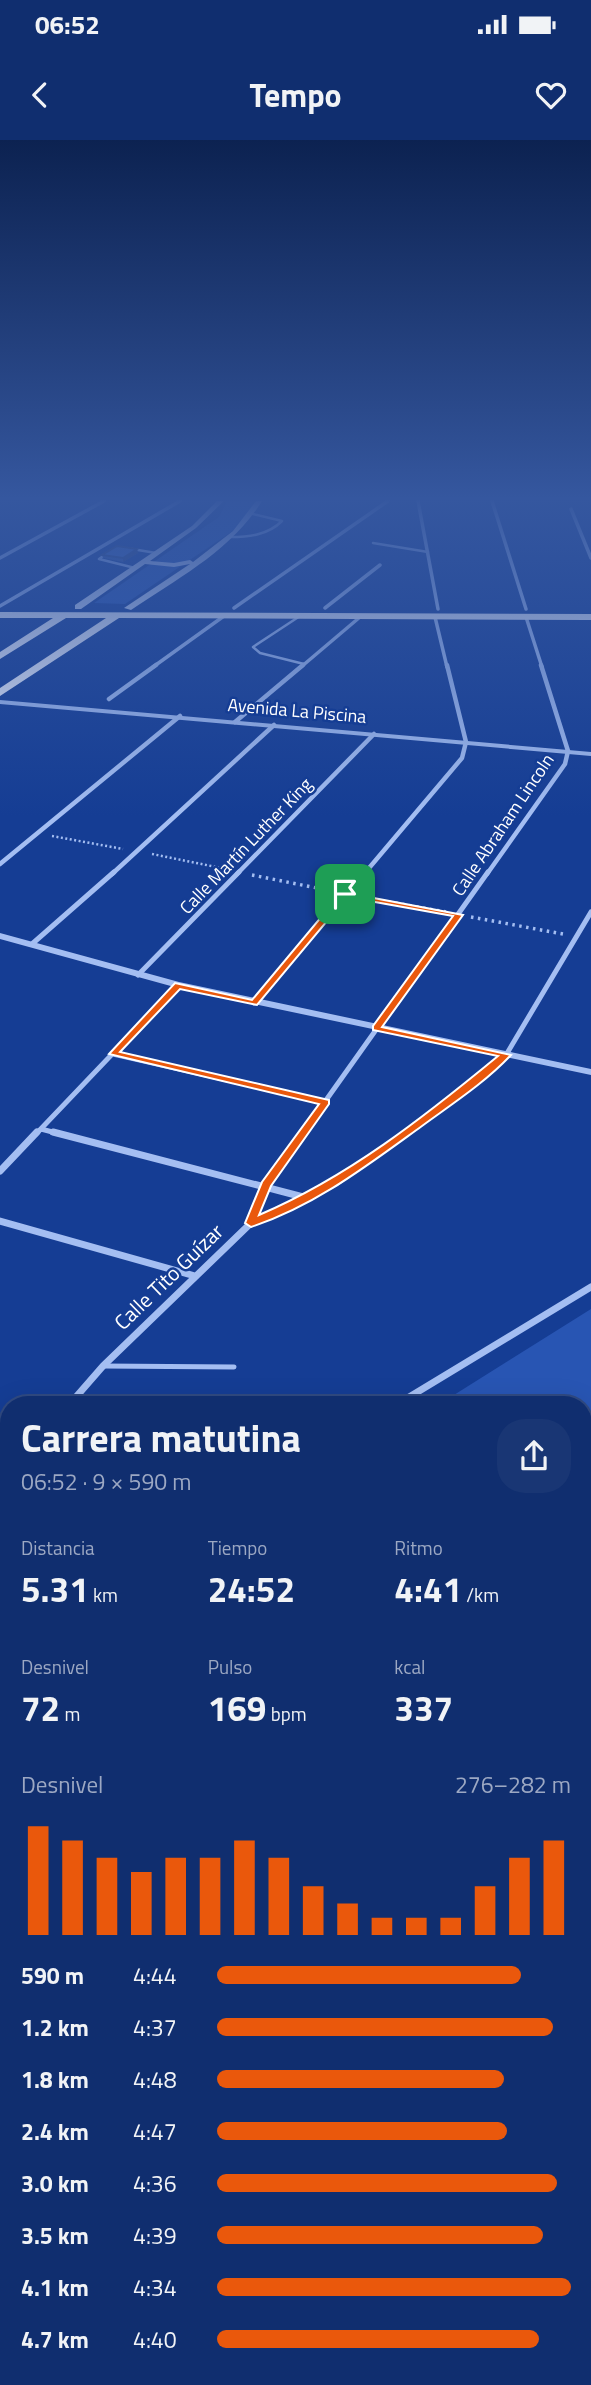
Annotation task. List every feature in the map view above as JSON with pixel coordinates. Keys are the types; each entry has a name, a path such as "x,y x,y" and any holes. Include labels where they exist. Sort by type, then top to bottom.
{"main road":[{"path":"0,693 131,606"},
{"path":"0,607 325,608 437,613 526,613 591,609"},
{"path":"0,656 78,607"},
{"path":"0,615 360,617 437,613"},
{"path":"526,613 591,617"}],"street":[{"path":"254,1003 462,758 466,743 436,606"},
{"name":"Calle Abraham Lincoln","path":"376,1028 565,764 568,751 524,606"},
{"path":"109,699 224,616"},
{"path":"235,722 360,617"},
{"name":"Avenida La Piscina","path":"0,702 591,754"},
{"path":"0,864 180,716"},
{"path":"32,944 138,851 274,725"},
{"name":"Calle Martín Luther King","path":"138,975 241,873 373,734"},
{"path":"251,1223 336,1183 458,1095 506,1055 591,912"},
{"path":"0,936 138,975 254,1003 591,1072"},
{"path":"0,1171 178,985"},
{"name":"Calle Tito Guízar","path":"77,1396 103,1366 251,1223 265,1185 376,1028"},
{"path":"113,1054 325,1102"},
{"path":"41,1129 308,1198"},
{"path":"0,1221 195,1276"},
{"path":"411,1396 591,1287"}],"lane":[{"path":"300,616 253,647 260,653 304,664"},
{"path":"103,1366 234,1367"}],"path":[{"path":"39,833 576,937"}],"shaded area":[{"path":"591,1309 591,1396 452,1396"}],"route":[{"path":"345,894 458,915 376,1028 506,1055 458,1095 336,1183 251,1223 265,1185 325,1102 113,1054 178,985 254,1003 345,894"}]}
